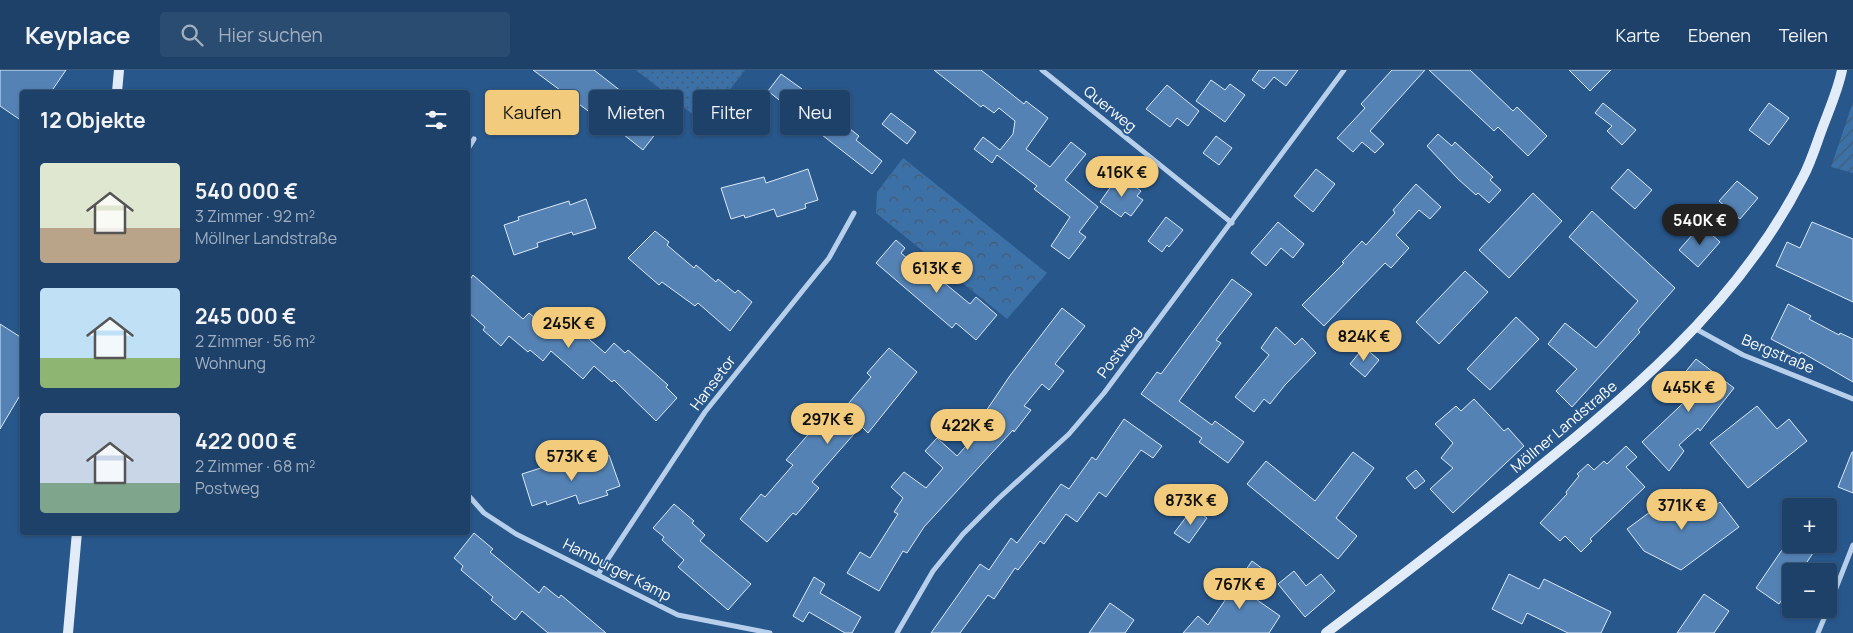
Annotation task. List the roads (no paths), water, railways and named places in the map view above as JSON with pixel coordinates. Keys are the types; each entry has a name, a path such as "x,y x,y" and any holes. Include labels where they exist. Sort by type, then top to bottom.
{"main road":[{"path":"117,90 119,70"},
{"name":"Möllner Landstraße","path":"1326,633 1438,549 1554,457 1610,409 1696,329 1760,248 1795,192 1804,175 1842,70"},
{"path":"68,633 77,535"}],"street":[{"name":"Querweg","path":"1042,70 1232,223"},
{"name":"Postweg","path":"896,633 933,572 963,534 998,498 1068,434 1104,393 1344,70"},
{"path":"470,146 474,139"},
{"name":"Hansetor","path":"598,574 706,412 829,258 854,213"},
{"name":"Bergstraße","path":"1696,329 1743,355 1853,399"},
{"name":"Hamburger Kamp","path":"470,497 484,513 516,534 678,615 770,633"},
{"path":"1837,585 1853,545"},
{"path":"1818,633 1824,618"}]}
